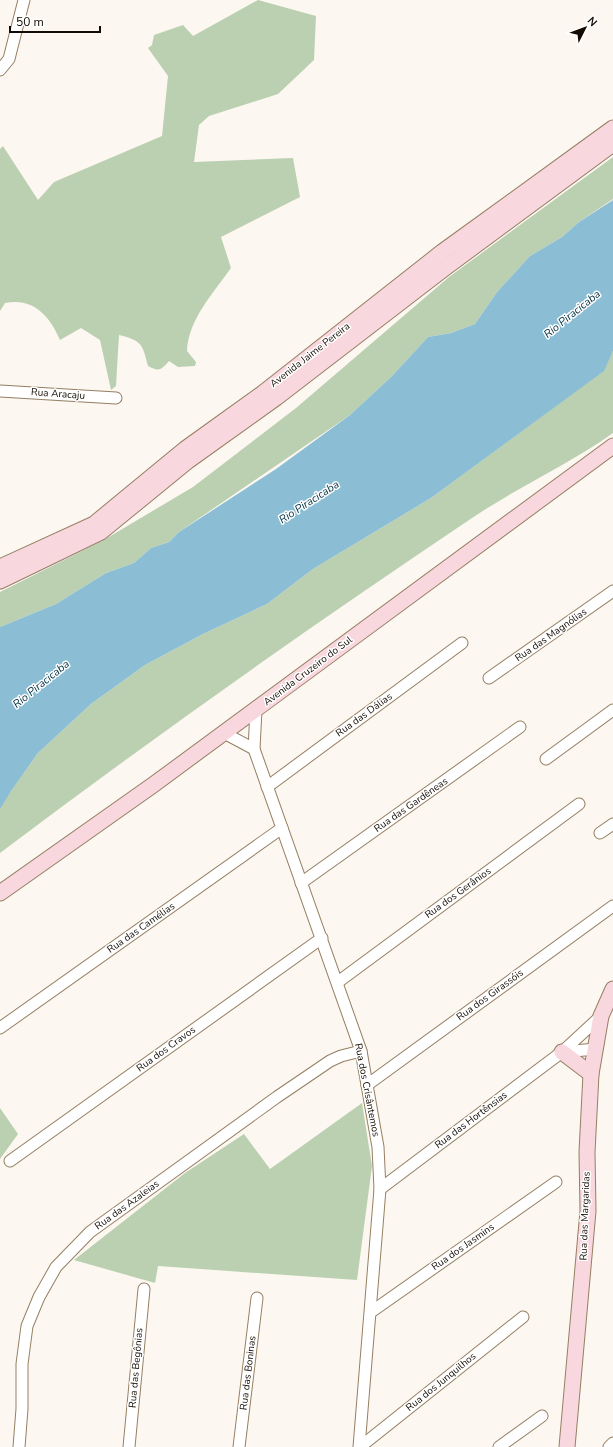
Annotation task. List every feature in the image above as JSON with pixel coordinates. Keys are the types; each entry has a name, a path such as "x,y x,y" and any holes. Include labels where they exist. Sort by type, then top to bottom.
{"main road":[{"name":"Avenida Jaime Pereira","path":"0,566 94,524 185,449 263,392 442,252 613,128"},
{"name":"Avenida Jaime Pereira","path":"0,582 101,532 188,461 276,398 445,268 613,144"},
{"name":"Avenida Cruzeiro do Sul","path":"0,893 256,710 613,446"},
{"name":"Rua das Margaridas","path":"567,1447 587,1218 587,1152 591,1074 601,1016 613,989"},
{"path":"562,1052 591,1074"}],"street":[{"path":"0,70 12,51 24,0"},
{"name":"Rua Aracaju","path":"0,391 116,398"},
{"name":"Rua das Magnólias","path":"489,678 613,591"},
{"name":"Rua das Dálias","path":"267,786 462,643"},
{"name":"Rua dos Crisântemos","path":"256,710 254,749 301,883 338,982 361,1051 378,1147 380,1189 360,1447"},
{"path":"546,759 613,710"},
{"name":"Rua das Gardêneas","path":"301,883 520,727"},
{"path":"224,733 254,749"},
{"name":"Rua dos Gerânios","path":"338,982 578,804"},
{"path":"600,833 613,824"},
{"name":"Rua das Camélias","path":"0,1028 282,828"},
{"name":"Rua dos Girassóis","path":"367,1084 613,906"},
{"name":"Rua dos Cravos","path":"10,1161 322,938"},
{"name":"Rua das Hortênsias","path":"380,1189 562,1052 601,1016"},
{"path":"562,1052 596,1048"},
{"name":"Rua das Azaleias","path":"18,1447 22,1409 22,1364 27,1326 39,1297 56,1267 90,1232 271,1102 330,1061 361,1051"},
{"name":"Rua dos Jasmins","path":"371,1312 556,1182"},
{"name":"Rua das Begônias","path":"129,1447 144,1289"},
{"name":"Rua das Boninas","path":"239,1447 257,1298"},
{"name":"Rua dos Junquilhos","path":"360,1447 523,1317"},
{"path":"499,1447 542,1416"},
{"path":"609,1447 613,1443"}],"green space":[{"path":"258,0 316,16 314,60 278,94 209,116 199,125 194,162 293,158 300,197 221,237 231,268 203,307 192,328 188,340 187,351 196,362 195,366 178,367 169,361 160,369 152,368 148,366 144,352 137,341 119,335 116,386 111,390 100,340 81,328 60,340 46,316 39,310 24,303 5,303 0,311 0,149 3,146 38,200 54,182 162,136 168,76 148,48 152,45 154,35 183,25 193,36"},
{"path":"613,157 613,199 579,222 562,237 530,256 497,292 475,324 451,333 428,337 392,376 350,415 179,532 169,542 151,548 134,563 106,573 56,604 0,627 0,592 102,541 193,487 296,408 449,277"},
{"path":"613,351 613,433 596,445 489,507 352,599 175,724 0,853 0,806 38,753 91,704 145,665 203,634 267,604 313,569 431,498 603,371"},
{"path":"362,1103 372,1166 357,1280 158,1266 155,1283 74,1260 185,1173 244,1134 270,1169"},
{"path":"0,1108 18,1134 0,1159"}],"water":[{"name":"Rio Piracicaba","path":"613,200 613,351 604,371 431,498 313,569 267,604 203,634 145,665 91,704 38,753 0,809 0,627 56,604 106,573 134,563 151,548 169,542 179,532 276,469 350,415 392,376 428,337 451,333 475,324 497,292 530,256 562,237 579,222"}]}
